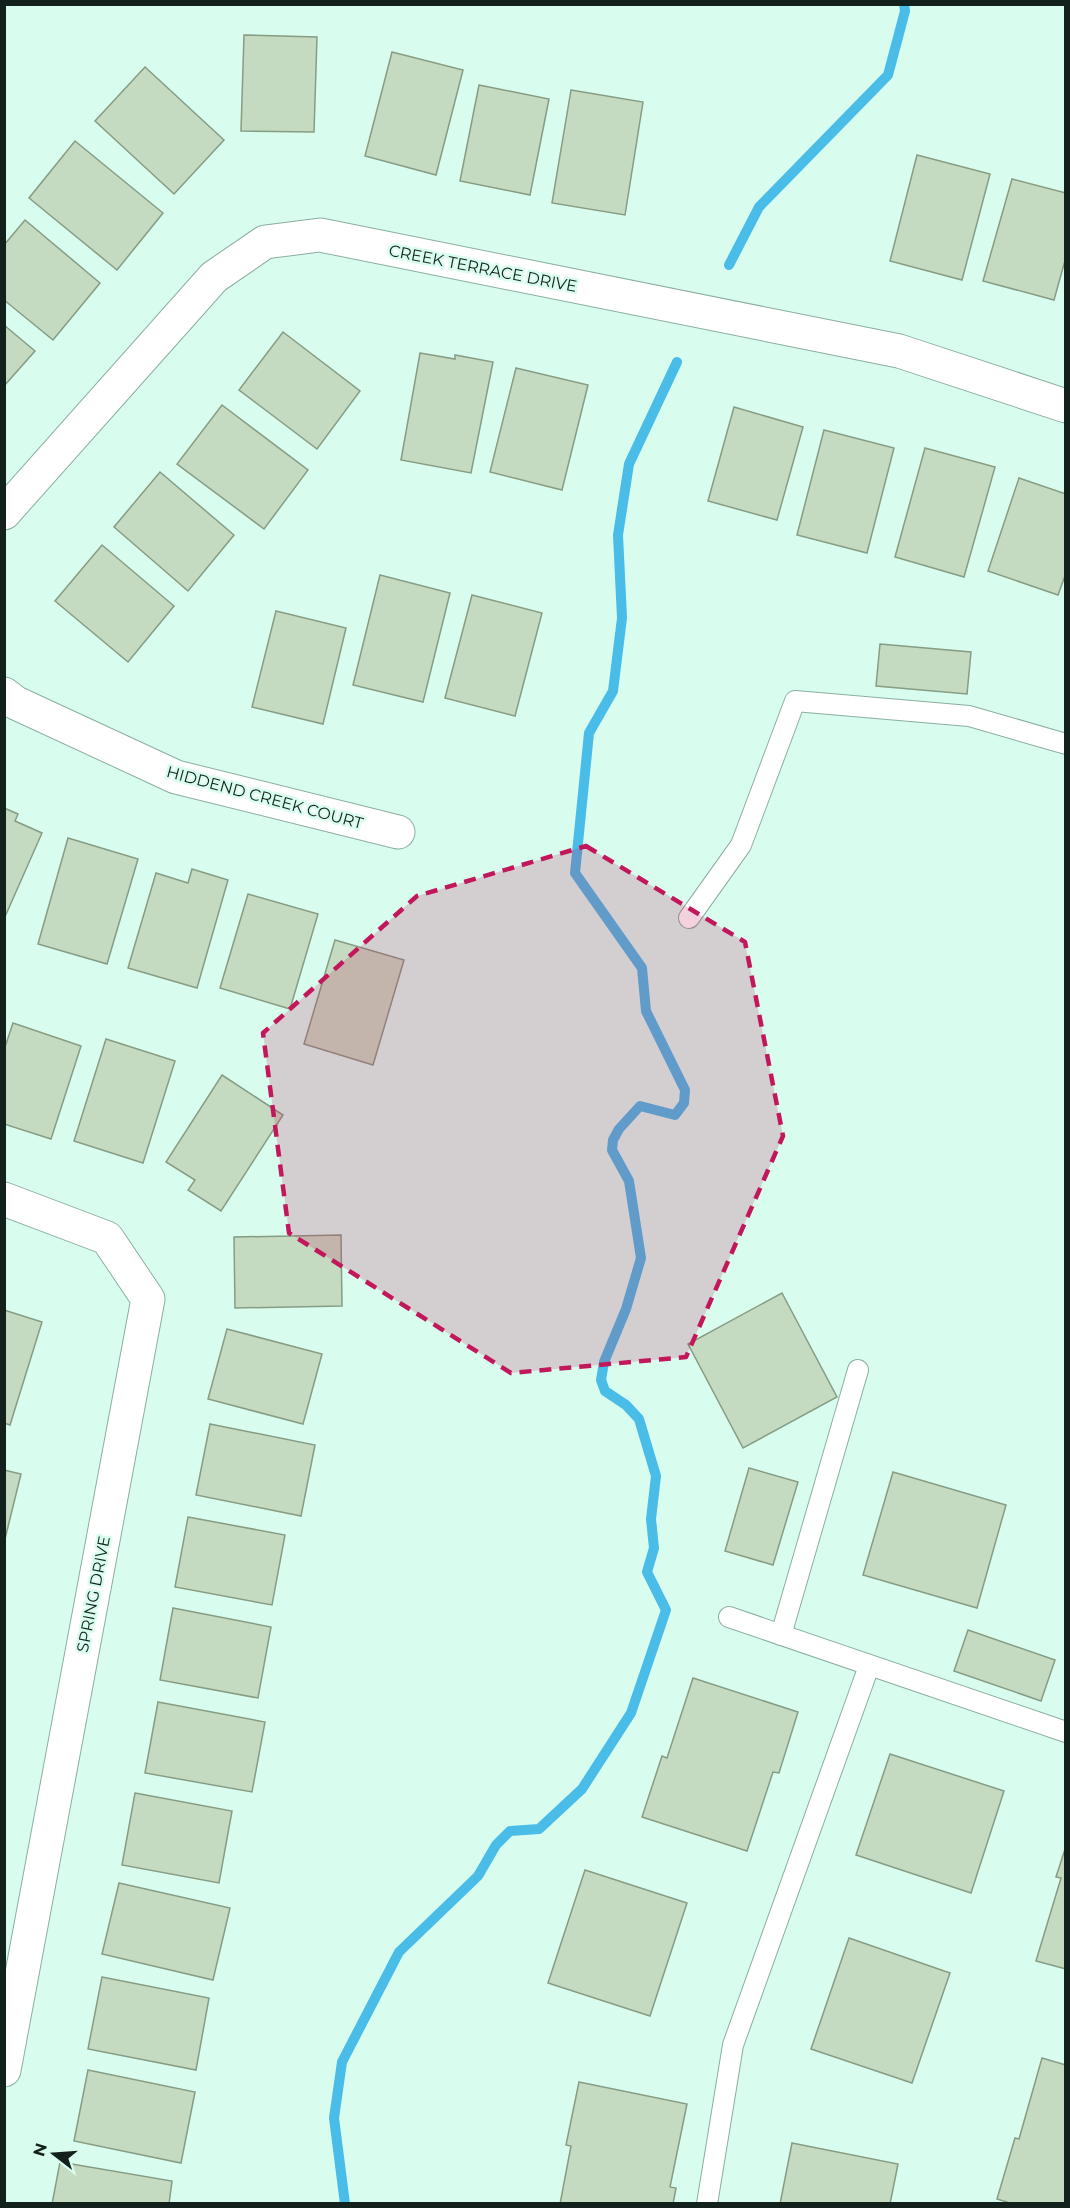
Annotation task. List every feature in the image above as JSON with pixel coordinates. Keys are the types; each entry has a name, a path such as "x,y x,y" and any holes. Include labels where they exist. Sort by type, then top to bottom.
{"street":[{"name":"CREEK TERRACE DRIVE","path":"4,513 214,277 265,242 320,235 898,351 1065,406"},
{"name":"HIDDEND CREEK COURT","path":"4,694 16,703 176,777 398,832"},
{"name":"SPRING DRIVE","path":"4,1199 107,1238 148,1299 4,2070"}],"lane":[{"path":"689,918 741,845 795,701 969,716 1065,744"},
{"path":"782,1635 858,1370"},
{"path":"729,1617 1065,1732"},
{"path":"707,2204 734,2045 870,1666"}],"highlighted area":[{"path":"586,846 745,942 783,1136 686,1357 511,1373 289,1233 263,1033 417,896"}],"building":[{"path":"244,35 317,37 314,132 241,131"},
{"path":"392,52 463,70 436,175 365,156"},
{"path":"145,67 224,140 174,194 95,121"},
{"path":"479,85 549,99 530,195 460,181"},
{"path":"571,90 643,102 625,215 552,203"},
{"path":"75,141 163,213 117,270 29,198"},
{"path":"917,155 990,174 962,280 890,261"},
{"path":"1012,179 1066,193 1066,257 1054,300 983,281"},
{"path":"25,220 100,283 53,340 4,300 4,245"},
{"path":"4,325 35,351 4,386"},
{"path":"283,332 360,391 317,449 239,390"},
{"path":"420,353 455,359 455,355 493,362 471,473 401,460"},
{"path":"516,368 588,385 562,490 490,472"},
{"path":"222,405 308,470 264,529 177,464"},
{"path":"734,407 803,427 777,520 708,501"},
{"path":"824,430 894,448 867,553 797,535"},
{"path":"925,448 995,467 964,577 895,557"},
{"path":"160,472 234,535 188,591 114,527"},
{"path":"1019,478 1066,494 1066,573 1058,595 988,571"},
{"path":"102,545 174,606 128,662 55,601"},
{"path":"380,575 450,593 423,702 353,685"},
{"path":"472,595 542,613 515,716 445,698"},
{"path":"276,611 346,628 323,724 252,707"},
{"path":"880,644 971,652 967,694 876,686"},
{"path":"4,808 18,814 15,821 42,833 4,919"},
{"path":"68,838 138,859 107,964 38,944"},
{"path":"192,869 228,880 197,988 128,968 156,873 188,883"},
{"path":"248,894 318,914 290,1009 220,988"},
{"path":"335,940 404,960 373,1065 304,1044"},
{"path":"13,1023 81,1046 51,1139 4,1124 4,1050"},
{"path":"106,1039 175,1061 143,1163 74,1141"},
{"path":"222,1075 283,1115 221,1211 188,1190 195,1180 166,1162"},
{"path":"341,1235 342,1306 235,1308 234,1237"},
{"path":"782,1293 837,1397 743,1448 688,1344"},
{"path":"4,1310 42,1322 10,1425 4,1423"},
{"path":"227,1329 322,1354 303,1424 208,1399"},
{"path":"210,1424 315,1445 301,1516 196,1495"},
{"path":"749,1468 798,1482 773,1565 725,1551"},
{"path":"4,1470 21,1474 4,1543"},
{"path":"893,1472 1006,1505 977,1608 863,1575"},
{"path":"188,1517 285,1535 272,1605 175,1587"},
{"path":"173,1608 271,1627 258,1698 160,1680"},
{"path":"968,1630 1055,1660 1041,1701 954,1671"},
{"path":"693,1678 798,1712 779,1773 773,1772 747,1851 642,1817 662,1756 667,1758"},
{"path":"158,1702 265,1722 252,1792 145,1773"},
{"path":"890,1754 1004,1791 971,1893 856,1855"},
{"path":"135,1793 232,1811 219,1883 122,1865"},
{"path":"1066,1846 1066,1969 1036,1961 1061,1878 1056,1877"},
{"path":"585,1870 687,1903 650,2016 548,1983"},
{"path":"119,1883 230,1908 213,1980 102,1954"},
{"path":"849,1938 950,1973 912,2083 811,2049"},
{"path":"102,1977 209,1998 196,2070 88,2049"},
{"path":"1042,2058 1066,2065 1066,2204 1013,2204 997,2199 1015,2138 1019,2139"},
{"path":"88,2070 195,2092 181,2163 74,2141"},
{"path":"579,2082 687,2104 670,2187 676,2188 673,2204 560,2204 571,2146 566,2145"},
{"path":"792,2143 898,2164 890,2204 780,2204"},
{"path":"60,2162 172,2181 169,2204 52,2204"}],"waterway":[{"path":"729,265 759,207 888,75 905,11 904,4"},
{"path":"345,2204 334,2118 342,2062 399,1952 478,1876 496,1845 510,1831 539,1829 582,1789 631,1713 666,1610 647,1572 654,1548 651,1519 656,1476 639,1419 626,1405 605,1391 601,1380 604,1362 626,1309 641,1258 629,1181 612,1150 613,1140 619,1129 640,1106 675,1115 684,1103 685,1090 646,1011 642,968 575,873 589,733 613,691 622,618 618,535 629,464 677,362"}]}
